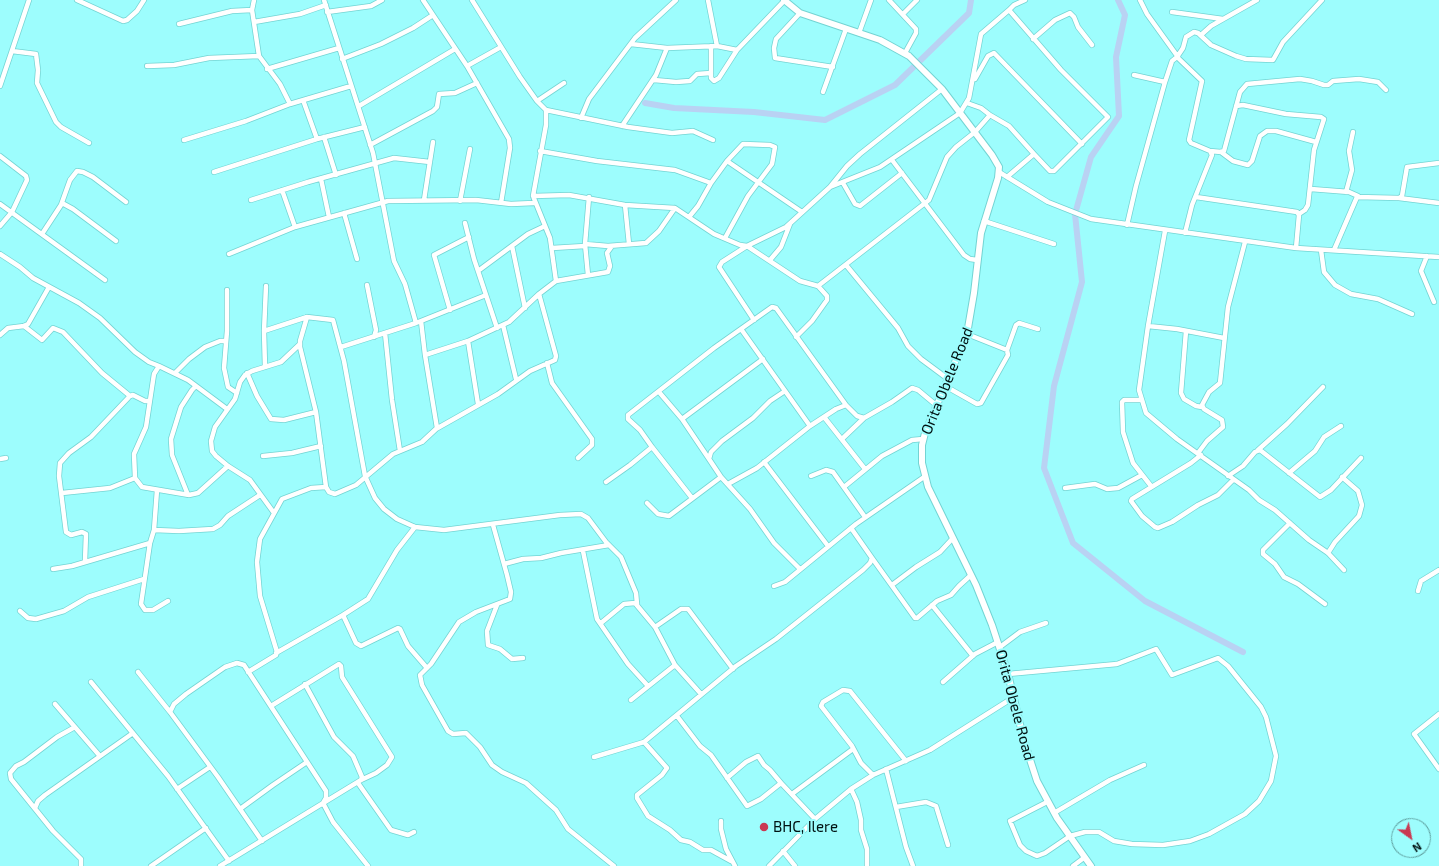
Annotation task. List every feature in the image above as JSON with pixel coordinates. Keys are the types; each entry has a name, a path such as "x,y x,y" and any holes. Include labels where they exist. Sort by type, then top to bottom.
{"main road":[{"path":"784,0 800,13 890,44 918,62 942,89 992,155 999,172"},
{"name":"Orita Obele Road","path":"999,172 984,221 967,334 923,438 921,454 924,477 971,575 999,644 1032,768 1047,802 1091,866"}],"street":[{"path":"0,86 29,0"},
{"path":"77,0 123,21 127,20 133,15 144,0"},
{"path":"254,0 252,10 259,56 267,69 280,84 290,104"},
{"path":"324,0 376,163 394,261 405,284 416,323"},
{"path":"328,12 371,6 382,0"},
{"path":"425,0 433,15 477,82 510,143 501,203"},
{"path":"472,0 537,101 546,110 622,126 672,133 693,131 712,140"},
{"path":"581,118 592,95 640,32 676,0"},
{"path":"708,0 717,46"},
{"path":"711,46 712,79 718,80 737,50 784,0"},
{"path":"859,33 871,0"},
{"path":"889,0 903,14 916,31 906,53"},
{"path":"903,14 917,0"},
{"path":"830,187 843,183 892,160 960,113 967,103 974,80 981,34 1014,5 1025,0"},
{"path":"1140,0 1146,14 1178,57 1197,74 1202,81 1189,140 1191,143 1210,151 1221,152 1233,161 1248,165 1252,161 1260,136 1267,131 1316,142"},
{"path":"1201,35 1223,19 1257,0"},
{"path":"1127,225 1136,186 1165,82 1172,61 1178,57 1188,35 1194,32 1201,35 1211,45 1246,59 1273,60 1283,42 1322,0"},
{"path":"254,22 300,14 326,6"},
{"path":"179,24 232,11 252,10"},
{"path":"967,103 981,108 1009,126 1052,172 1108,119 1108,116 1033,39 1009,10"},
{"path":"1172,12 1223,19"},
{"path":"800,13 776,39 774,48 775,58 833,67"},
{"path":"1033,39 1055,20 1070,14 1074,17 1078,27 1092,45"},
{"path":"342,59 381,44 413,28 433,15"},
{"path":"823,92 846,29"},
{"path":"631,44 667,48 717,46 737,50"},
{"path":"467,66 501,47"},
{"path":"267,69 339,48"},
{"path":"622,126 654,80 667,48"},
{"path":"358,106 455,49"},
{"path":"12,51 36,54 38,70 37,83 56,122 61,127 89,143"},
{"path":"974,80 988,56 994,53 1082,144"},
{"path":"147,66 174,65 209,58 259,56"},
{"path":"654,80 676,82 690,81 699,73 711,73"},
{"path":"1134,75 1165,82"},
{"path":"1221,152 1224,151 1242,88 1247,84 1300,79 1328,85 1333,81 1359,79 1378,82 1386,90"},
{"path":"370,145 433,111 437,107 439,94 455,93 477,82"},
{"path":"537,101 564,83"},
{"path":"184,140 246,121 290,104 351,86"},
{"path":"754,320 719,267 722,262 747,246 790,224 830,187 847,166 860,154 942,89"},
{"path":"303,100 317,139"},
{"path":"1236,106 1244,104 1286,114 1322,117 1324,121 1316,142 1312,161 1307,207 1299,214 1296,248"},
{"path":"546,110 546,124 533,196 552,248 556,281"},
{"path":"818,286 896,228 926,202 934,192 947,157 975,132 990,115"},
{"path":"214,172 317,139 365,127"},
{"path":"1346,192 1352,170 1349,151 1353,132"},
{"path":"324,137 336,175"},
{"path":"424,200 433,142"},
{"path":"689,217 701,202 710,183 739,146 743,144 773,145 776,150 772,164 748,196 725,238"},
{"path":"460,201 470,149"},
{"path":"540,151 597,161 675,170 710,183"},
{"path":"1185,233 1196,197 1212,155 1210,151"},
{"path":"1007,177 1034,154"},
{"path":"0,156 27,178 12,212 0,226"},
{"path":"251,200 399,157 430,162"},
{"path":"892,160 926,202 964,255 970,259 977,260"},
{"path":"727,161 757,183 802,212"},
{"path":"1399,198 1402,196 1406,168 1408,166 1439,162"},
{"path":"42,234 50,226 62,203 74,173 80,171 93,177 126,202"},
{"path":"999,172 1048,202 1075,214 1091,219 1165,231 1296,248 1439,257"},
{"path":"843,183 855,204 860,206 902,173"},
{"path":"321,179 329,217"},
{"path":"1310,189 1346,192 1358,196 1399,198 1439,203"},
{"path":"282,190 295,227"},
{"path":"533,196 562,195 589,198 625,205 674,208 707,230 740,245 747,246 800,281 818,286 827,296 827,300 812,321 796,337"},
{"path":"1334,250 1358,196"},
{"path":"1196,197 1297,212 1299,214"},
{"path":"588,275 585,245 589,198"},
{"path":"229,254 295,227 382,202 396,200 424,200 511,204 534,202"},
{"path":"62,203 73,209 116,241"},
{"path":"0,204 105,280"},
{"path":"625,205 629,244"},
{"path":"552,248 585,245 612,246 649,241 659,231 674,208"},
{"path":"344,213 356,260"},
{"path":"984,221 1054,244"},
{"path":"465,223 478,271 497,328"},
{"path":"770,260 781,247 790,224"},
{"path":"478,271 528,234 545,226"},
{"path":"1165,231 1139,386 1141,400 1150,417 1233,480 1249,490 1261,502 1276,510 1309,540 1328,553 1344,570"},
{"path":"450,310 434,255 469,237"},
{"path":"1202,407 1209,392 1220,383 1224,338 1231,293 1245,242"},
{"path":"512,246 525,308"},
{"path":"425,355 468,341 503,325 556,281 608,272 610,266 607,253 612,246"},
{"path":"1321,250 1324,272 1335,285 1351,294 1378,299 1412,314"},
{"path":"0,254 20,267 32,278 73,299 90,311 135,352 149,362 175,373 196,386 227,409"},
{"path":"1427,256 1421,271 1434,302"},
{"path":"846,265 898,328 908,346 921,359 948,379"},
{"path":"367,284 376,330 374,337"},
{"path":"265,367 264,331 266,286"},
{"path":"0,335 8,328 24,326 30,322 50,287"},
{"path":"226,290 225,375 228,387 237,393"},
{"path":"307,317 300,344 316,412 322,446 326,486 329,492 338,494 356,485 387,458 426,440 438,428 498,394 530,371 555,360 556,356 539,294"},
{"path":"341,347 416,323 486,295"},
{"path":"692,498 640,430 627,417 631,412 659,392 714,348 770,308 774,307 846,405 857,416 864,418"},
{"path":"264,331 307,317 332,319 341,347 365,476 375,498 384,509 397,519 415,527 444,530 493,525 560,515 581,514 588,518 609,545 624,561 636,593 637,604 655,627 675,664 701,694"},
{"path":"421,321 425,355 438,428"},
{"path":"945,386 977,404 981,404 1008,355 1007,350 1016,325 1018,324 1038,329"},
{"path":"503,325 516,380"},
{"path":"24,326 42,340 53,328 63,332 102,373 130,396 150,401"},
{"path":"1148,326 1224,338"},
{"path":"741,329 810,426"},
{"path":"376,330 382,334 400,451"},
{"path":"1186,331 1181,393 1184,399 1196,406 1202,407 1222,420 1223,424 1220,431 1207,441 1191,463 1131,500 1142,516 1158,528 1184,516 1210,498 1218,495 1233,480"},
{"path":"967,334 1007,350"},
{"path":"175,373 188,359 205,347 220,341 226,341"},
{"path":"468,341 478,404"},
{"path":"274,513 250,480 228,466 212,451 211,441 215,427 237,393 242,378 247,373 285,360 300,344"},
{"path":"682,419 763,359"},
{"path":"547,363 548,374 556,390 592,439 592,445 578,458"},
{"path":"159,366 154,374 146,427 134,454 135,478 142,487 188,495 198,492 228,466"},
{"path":"247,373 257,396 271,419 284,420 316,412"},
{"path":"188,495 172,456 171,439 181,407 196,386"},
{"path":"1228,476 1243,466 1323,387"},
{"path":"842,439 864,418 892,402 912,388 918,390 936,405"},
{"path":"709,458 711,452 722,441 753,418 770,401 785,391"},
{"path":"659,392 682,419 721,477 750,509 774,542 800,569"},
{"path":"85,561 86,534 84,532 71,535 66,533 62,510 62,493 59,476 60,466 63,459 92,437 130,396"},
{"path":"1141,400 1124,400 1121,404 1124,438 1133,462 1152,486"},
{"path":"728,484 756,468 810,426 846,405"},
{"path":"824,417 865,469"},
{"path":"1289,473 1316,451 1324,437 1341,426"},
{"path":"844,487 882,456 912,440 923,438"},
{"path":"262,456 292,453 322,446"},
{"path":"606,482 652,447"},
{"path":"1258,450 1320,497 1331,490 1361,458"},
{"path":"0,459 6,458"},
{"path":"764,462 828,546"},
{"path":"811,476 829,470 844,487 865,518"},
{"path":"1065,488 1095,484 1107,489 1118,488 1142,475"},
{"path":"647,503 658,514 666,517 721,477"},
{"path":"774,586 785,582 851,528 924,477"},
{"path":"1328,553 1335,542 1359,516 1361,510 1362,504 1359,492 1342,477"},
{"path":"62,493 110,488 135,478"},
{"path":"276,653 275,641 262,607 256,562 260,539 279,503 286,497 311,488 326,486"},
{"path":"157,490 154,530 150,543 144,579 142,608 148,611 153,610 168,601"},
{"path":"154,530 179,531 213,529 220,525 228,516 260,495"},
{"path":"1290,522 1263,550 1263,554 1274,564 1284,577 1298,584 1325,604"},
{"path":"493,525 511,596 508,601 476,612 462,619 427,668 420,675 421,681 448,731 453,734 466,733 480,748 492,766 526,783 556,810 568,828 614,866"},
{"path":"248,672 276,653 344,615 368,599 397,550 415,527"},
{"path":"851,528 915,618 919,617 932,605 951,595 971,575"},
{"path":"892,586 916,567 942,551 953,538"},
{"path":"53,569 72,566 150,543"},
{"path":"504,564 523,559 541,558 564,552 609,545"},
{"path":"583,550 594,597 596,616 631,669 648,686"},
{"path":"594,757 644,742 701,694 733,669 776,639 864,570 872,558"},
{"path":"1418,591 1421,581 1439,570"},
{"path":"20,611 28,618 43,617 64,611 88,597 144,579"},
{"path":"601,623 624,604 632,602 637,604"},
{"path":"497,605 487,631 488,645 500,649 512,659 523,658"},
{"path":"932,605 973,656"},
{"path":"655,627 681,609 688,609 733,669"},
{"path":"344,615 356,643 361,646 398,628 400,629 406,644 427,668"},
{"path":"943,682 973,656 1020,632 1046,623"},
{"path":"1008,674 1117,664 1156,649 1172,675 1196,668 1218,658 1227,664 1264,711 1276,756 1271,781 1259,801 1245,814 1234,822 1209,834 1172,845 1132,844 1114,841 1099,832 1070,836 1037,856 1026,851 1017,839 1010,820 1047,802"},
{"path":"170,712 174,704 186,694 226,667 240,663 244,665 258,690 271,706 326,791 323,803 333,822 368,866"},
{"path":"220,866 359,781 382,769 392,757 342,677 341,666 339,664 336,664 271,706"},
{"path":"631,700 675,664"},
{"path":"138,672 170,712 262,841"},
{"path":"91,682 177,789 183,800 206,828 229,861"},
{"path":"305,684 334,737 353,756 362,777 359,781"},
{"path":"873,775 861,762 853,748 821,704 845,690 850,691 892,746 906,761"},
{"path":"769,866 815,819 851,789 873,775 943,743 1014,697"},
{"path":"55,704 99,755"},
{"path":"1439,714 1414,734 1439,769"},
{"path":"676,716 700,746 711,756 749,806 761,799 781,782"},
{"path":"75,727 62,734 11,770 11,779 36,808 53,831 81,859 82,866"},
{"path":"36,808 38,801 45,795 74,776 99,755 133,733"},
{"path":"644,742 667,768 662,775 637,795 637,798 648,816 670,830 681,840 690,842 703,850 711,850 731,861"},
{"path":"792,794 853,748"},
{"path":"727,778 746,762 758,756 764,765 815,819"},
{"path":"240,809 272,785 307,762"},
{"path":"1054,813 1110,780 1144,765"},
{"path":"177,789 210,767"},
{"path":"886,769 912,866"},
{"path":"359,781 392,830 408,836 414,832"},
{"path":"851,789 857,802 861,820 867,849 867,866"},
{"path":"896,807 926,802 936,806 948,845"},
{"path":"721,821 722,832 731,861 735,866"},
{"path":"151,866 206,828"},
{"path":"783,851 795,866"},
{"path":"1073,866 1085,857"}],"waterway":[{"path":"645,103 674,108 754,112 825,120 895,85 969,13 971,0"},
{"path":"1118,0 1125,15 1116,57 1119,116 1091,157 1075,214 1082,282 1054,386 1044,468 1073,543 1145,601 1243,652"}],"place":[{"name":"BHC, Ilere","path":"764,827"}]}
